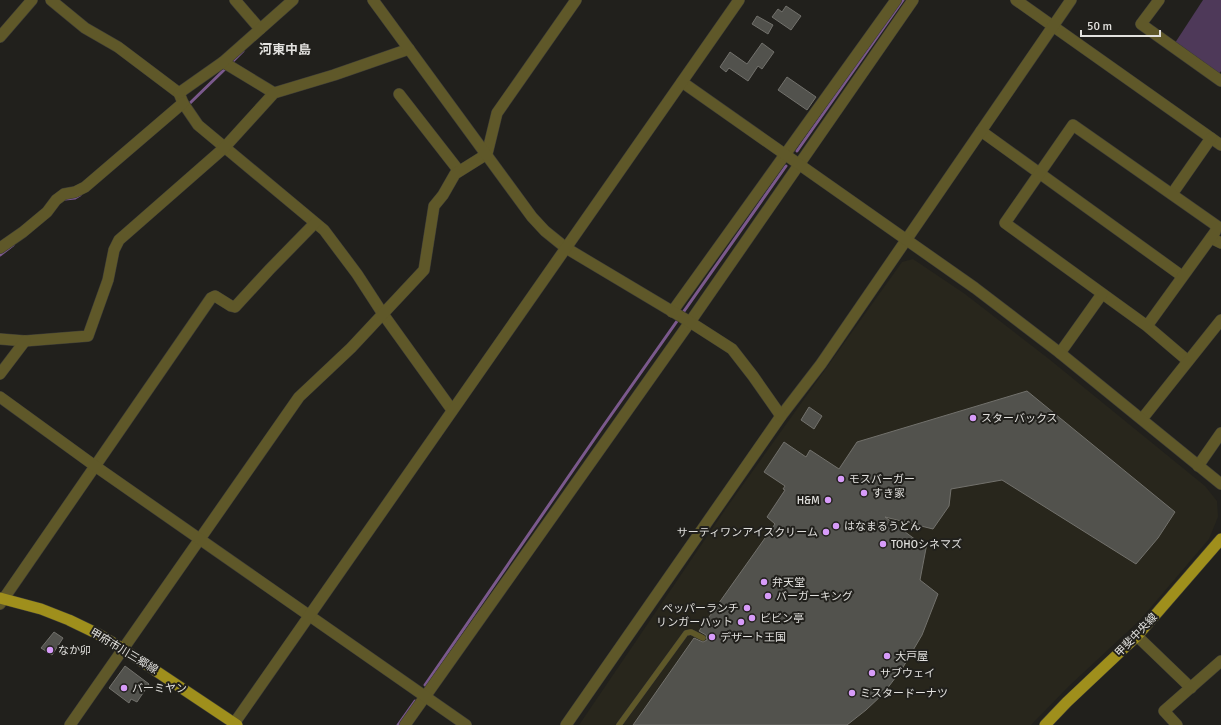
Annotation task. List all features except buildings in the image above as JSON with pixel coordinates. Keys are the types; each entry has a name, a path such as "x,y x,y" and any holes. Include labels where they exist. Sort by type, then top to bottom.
{"main road":[{"name":"甲斐中央線","path":"1045,725 1067,702 1137,636 1221,539"},
{"name":"甲府市川三郷線","path":"1,600 41,609 69,620 123,649 235,724"}],"street":[{"path":"0,37 32,0"},
{"path":"51,0 85,28 118,47 181,98 198,125 324,230 357,274 383,314 452,410"},
{"path":"236,0 260,29"},
{"path":"0,248 23,232 47,212 56,200 64,194 75,192 84,188 181,98 293,0"},
{"path":"373,0 532,217 545,231 566,248 690,322 732,349 781,416"},
{"path":"70,725 299,397 351,348 424,270 434,206 443,195 455,174 487,154 497,113 576,0"},
{"path":"235,724 309,615 739,0"},
{"path":"672,312 896,0"},
{"path":"405,725 690,322 913,0"},
{"path":"1016,0 1221,145"},
{"path":"566,725 781,416 820,364 1071,0"},
{"path":"1159,0 1141,24 1221,81"},
{"path":"0,339 25,341 88,336 108,280 114,250 119,240 224,148 274,93 334,75 409,49"},
{"path":"223,62 274,93"},
{"path":"682,82 975,288 1060,353 1221,484"},
{"path":"399,94 459,171"},
{"path":"1147,326 1211,238 1217,226 1073,125 1005,223 1147,326 1188,361"},
{"path":"981,131 1182,276"},
{"path":"1172,194 1211,138"},
{"path":"1,600 211,298 215,296 235,307 270,268 315,223"},
{"path":"1211,238 1221,243"},
{"path":"1060,353 1102,294"},
{"path":"1142,419 1221,320"},
{"path":"0,374 25,341"},
{"path":"0,397 95,466 466,725"},
{"path":"1198,466 1221,433"},
{"path":"1137,636 1190,688"},
{"path":"1177,725 1164,711 1221,661"}],"lane":[{"path":"619,725 686,633 691,632 703,638"}],"shaded area":[{"path":"1203,0 1221,0 1221,71 1216,78 1173,46"},
{"path":"913,259 965,294 1049,359 1205,486 1217,501 1218,517 1209,539 1140,620 1069,686 1031,725 579,725 727,507 902,262"}],"waterway":[{"path":"797,151 903,0"},
{"path":"230,64 243,51"},
{"path":"187,106 226,68"},
{"path":"425,685 604,425 786,166"},
{"path":"65,199 75,198 80,195"},
{"path":"0,255 13,245"},
{"path":"398,725 415,701"}],"place":[{"name":"スターバックス","path":"973,418"},
{"name":"モスバーガー","path":"841,479"},
{"name":"すき家","path":"864,493"},
{"name":"H&M","path":"828,500"},
{"name":"はなまるうどん","path":"836,526"},
{"name":"サーティワンアイスクリーム","path":"826,532"},
{"name":"TOHOシネマズ","path":"883,544"},
{"name":"弁天堂","path":"764,582"},
{"name":"バーガーキング","path":"768,596"},
{"name":"ペッパーランチ","path":"747,608"},
{"name":"ビビン亭","path":"752,618"},
{"name":"リンガーハット","path":"741,622"},
{"name":"デザート王国","path":"712,637"},
{"name":"なか卯","path":"50,650"},
{"name":"大戸屋","path":"887,656"},
{"name":"サブウェイ","path":"872,673"},
{"name":"バーミヤン","path":"124,688"},
{"name":"ミスタードーナツ","path":"852,693"}],"district":[{"name":"河東中島","path":"285,50"}]}
